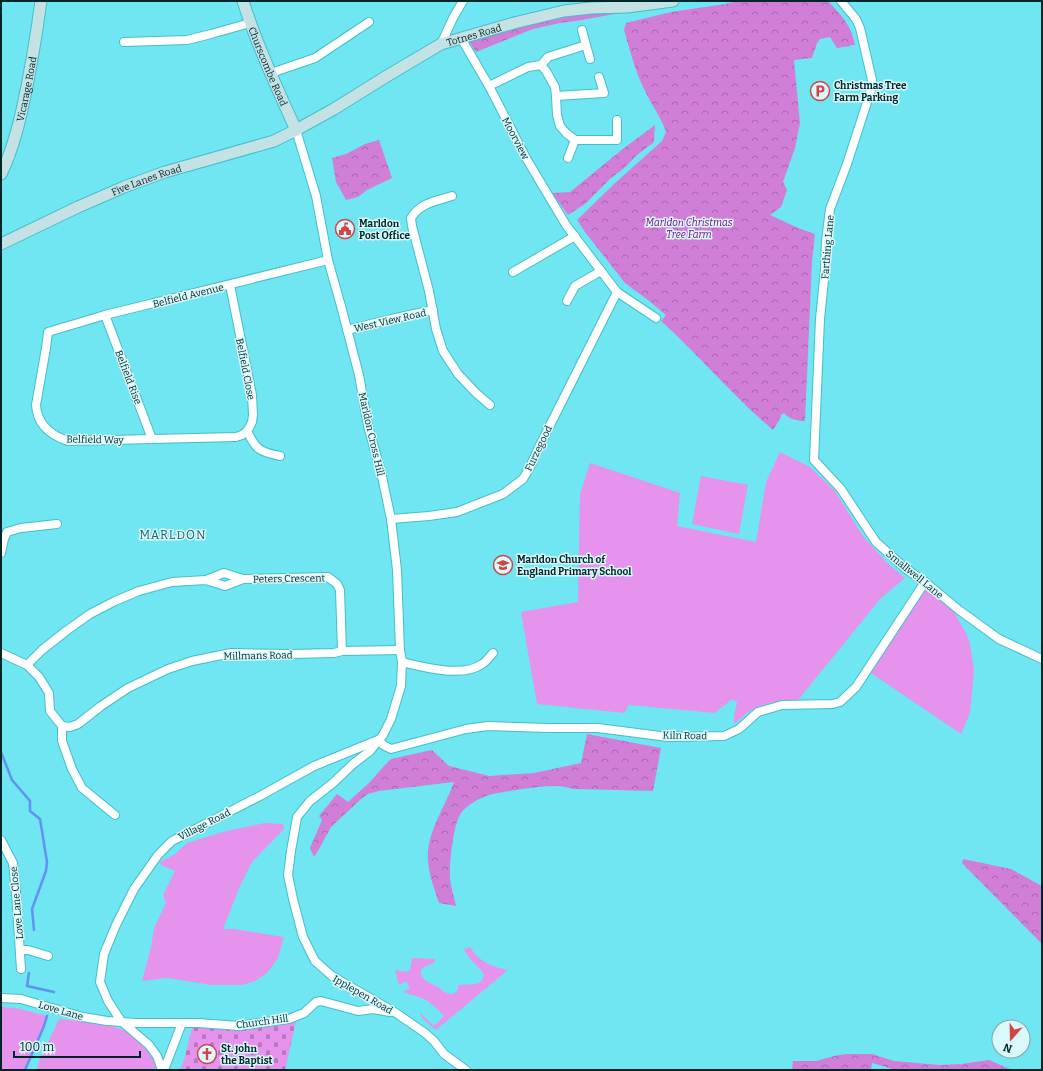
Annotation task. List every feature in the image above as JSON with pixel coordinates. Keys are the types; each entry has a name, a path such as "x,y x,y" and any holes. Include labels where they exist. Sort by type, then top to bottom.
{"street":[{"name":"Vicarage Road","path":"1,174 16,135 33,55 41,1"},
{"name":"Churscombe Road","path":"243,1 270,73 296,130"},
{"path":"441,44 463,1"},
{"name":"Totnes Road","path":"296,130 441,44 514,23 564,11 591,8 627,7 673,1"},
{"name":"Farthing Lane","path":"814,460 820,319 830,208 847,164 871,90 872,80 860,28 856,19 841,1"},
{"path":"270,73 315,58 369,22"},
{"path":"124,42 187,40 250,23"},
{"path":"582,30 590,59"},
{"name":"Moorview","path":"461,38 489,86 526,158 566,225 617,292"},
{"path":"489,86 528,67 541,65 548,57 586,45"},
{"path":"541,65 555,87 557,115 560,126 566,134 575,140 617,140 617,120"},
{"path":"556,96 604,93 599,77"},
{"name":"Five Lanes Road","path":"1,244 124,187 165,172 274,141 296,130"},
{"name":"Marldon Cross Hill","path":"296,130 316,196 328,260 359,375 368,426 381,472 391,519 397,570 400,650 402,662 400,686 391,718 379,740"},
{"path":"568,158 575,140"},
{"name":"West View Road","path":"452,196 424,205 414,213 411,218 412,226 429,291 436,328 443,351 458,374 490,405"},
{"path":"513,272 575,236"},
{"name":"Belfield Avenue","path":"48,332 105,316 328,260"},
{"path":"567,301 575,286 601,271"},
{"name":"Belfield Close","path":"230,285 252,395 253,415 252,422 247,431"},
{"path":"617,292 656,318"},
{"name":"Furzegood","path":"391,519 457,512 503,494 523,479 617,292"},
{"name":"West View Road","path":"347,330 433,310"},
{"name":"Belfield Rise","path":"105,316 152,439"},
{"name":"Belfield Way","path":"48,332 36,405 39,420 60,439 68,441 236,437 247,431"},
{"path":"247,431 252,442 257,448 264,452 280,456"},
{"name":"Smallwell Lane","path":"814,460 841,489 876,542 906,569 999,639 1042,659"},
{"path":"1,553 7,532 21,528 57,524"},
{"name":"Peters Crescent","path":"27,664 66,631 90,614 115,601 139,591 172,582 206,580 224,573 243,579 328,577 337,584 340,590 342,651"},
{"name":"Peters Crescent","path":"206,580 225,586 243,579"},
{"name":"Kiln Road","path":"379,740 383,745 391,749 466,729 488,726 598,728 668,737 724,736 739,729 758,712 782,705 833,704 840,702 856,687 925,582"},
{"name":"Millmans Road","path":"62,726 70,727 78,724 128,688 168,669 192,661 231,653 291,654 400,650"},
{"path":"402,662 428,668 455,671 469,670 482,664 493,653"},
{"path":"1,654 27,664 39,677 49,693 50,711 62,726 62,741 72,769 82,788 115,815"},
{"name":"Ipplepen Road","path":"379,740 370,751 310,801 297,817 288,875 303,938 315,961 332,976 396,1013 425,1033 434,1041 444,1054 466,1070"},
{"name":"Village Road","path":"163,1070 157,1056 149,1045 121,1021 108,1001 100,982 104,954 116,925 134,889 158,855 172,841 260,796 314,766 379,740"},
{"name":"Love Lane Close","path":"1,840 13,863 21,970"},
{"path":"20,950 28,950 48,956"},
{"name":"Love Lane","path":"1,998 21,999 83,1017 107,1021 121,1021"},
{"name":"Church Hill","path":"121,1021 239,1026 289,1019 304,1013 316,1002 321,1001 358,1011 374,1009 396,1013"},
{"path":"163,1070 182,1023"}],"green space":[{"name":"Marldon Christmas Tree Farm","path":"738,1 828,1 845,21 851,32 855,45 837,48 830,37 820,39 817,43 812,58 794,60 800,123 795,148 783,182 787,190 781,207 770,215 815,234 812,261 805,421 793,419 784,413 781,415 773,430 744,404 661,321 666,315 625,283 577,220 662,141 666,132 662,121 638,76 624,30 626,23 671,12"},
{"path":"615,9 620,13 533,29 476,52 468,40 552,17"},
{"path":"655,125 654,142 611,178 585,204 568,215 552,193 570,192"},
{"path":"379,140 392,178 367,190 358,197 346,200 336,182 332,158 346,154 365,144"},
{"path":"780,452 810,467 835,491 863,536 887,563 905,578 881,598 798,700 773,702 751,710 734,724 737,701 731,700 715,713 629,705 624,713 537,704 521,612 578,602 580,494 590,463 680,493 677,526 756,542 766,482"},
{"path":"701,476 748,485 739,534 692,524"},
{"path":"926,589 954,612 966,633 970,644 974,671 970,713 961,734 871,673"},
{"path":"587,734 661,748 653,791 572,789 560,786 546,786 485,796 474,802 466,807 461,813 458,818 454,835 450,864 450,879 456,906 439,903 428,861 428,850 433,830 454,782 379,791 368,794 331,827 314,857 310,848 322,820 319,816 337,794 348,802 370,782 391,759 432,750 449,766 489,776 534,773 581,763"},
{"path":"265,823 283,824 284,829 252,862 240,886 223,929 233,929 284,937 278,958 267,973 255,981 242,985 212,985 167,978 142,981 151,947 154,928 166,903 163,895 175,871 161,865 160,862 175,854 187,843 226,831"},
{"path":"963,859 1011,869 1042,886 1042,944 962,863"},
{"path":"470,947 477,956 486,963 508,970 436,1030 424,1020 419,1012 434,1026 444,1016 427,1001 403,992 410,988 406,981 399,985 395,970 404,972 410,970 412,958 434,959 434,963 422,969 422,977 446,993 453,994 457,991 459,985 475,984 483,978 484,974 467,955 464,949"},
{"path":"1,1007 16,1008 47,1016 25,1070 1,1070"},
{"path":"59,1019 109,1025 126,1031 144,1045 152,1054 157,1066 154,1070 37,1070 38,1064"},
{"path":"296,1021 285,1070 180,1070 193,1024 248,1028"},
{"path":"847,1054 872,1054 894,1061 940,1065 989,1060 1012,1070 896,1070 872,1063 871,1070 792,1070 793,1061 816,1061"}],"waterway":[{"path":"1,752 12,780 30,801 30,811 40,819 47,862 46,871 32,909 34,930"},
{"path":"29,973 27,986 54,992"},
{"path":"25,1070 47,1016"}],"place":[{"name":"Christmas Tree Farm Parking","path":"820,91"},
{"name":"Marldon Post Office","path":"345,229"},
{"name":"Marldon Church of England Primary School","path":"503,565"},
{"name":"St. John the Baptist","path":"207,1054"}],"district":[{"name":"MARLDON","path":"173,535"}]}
